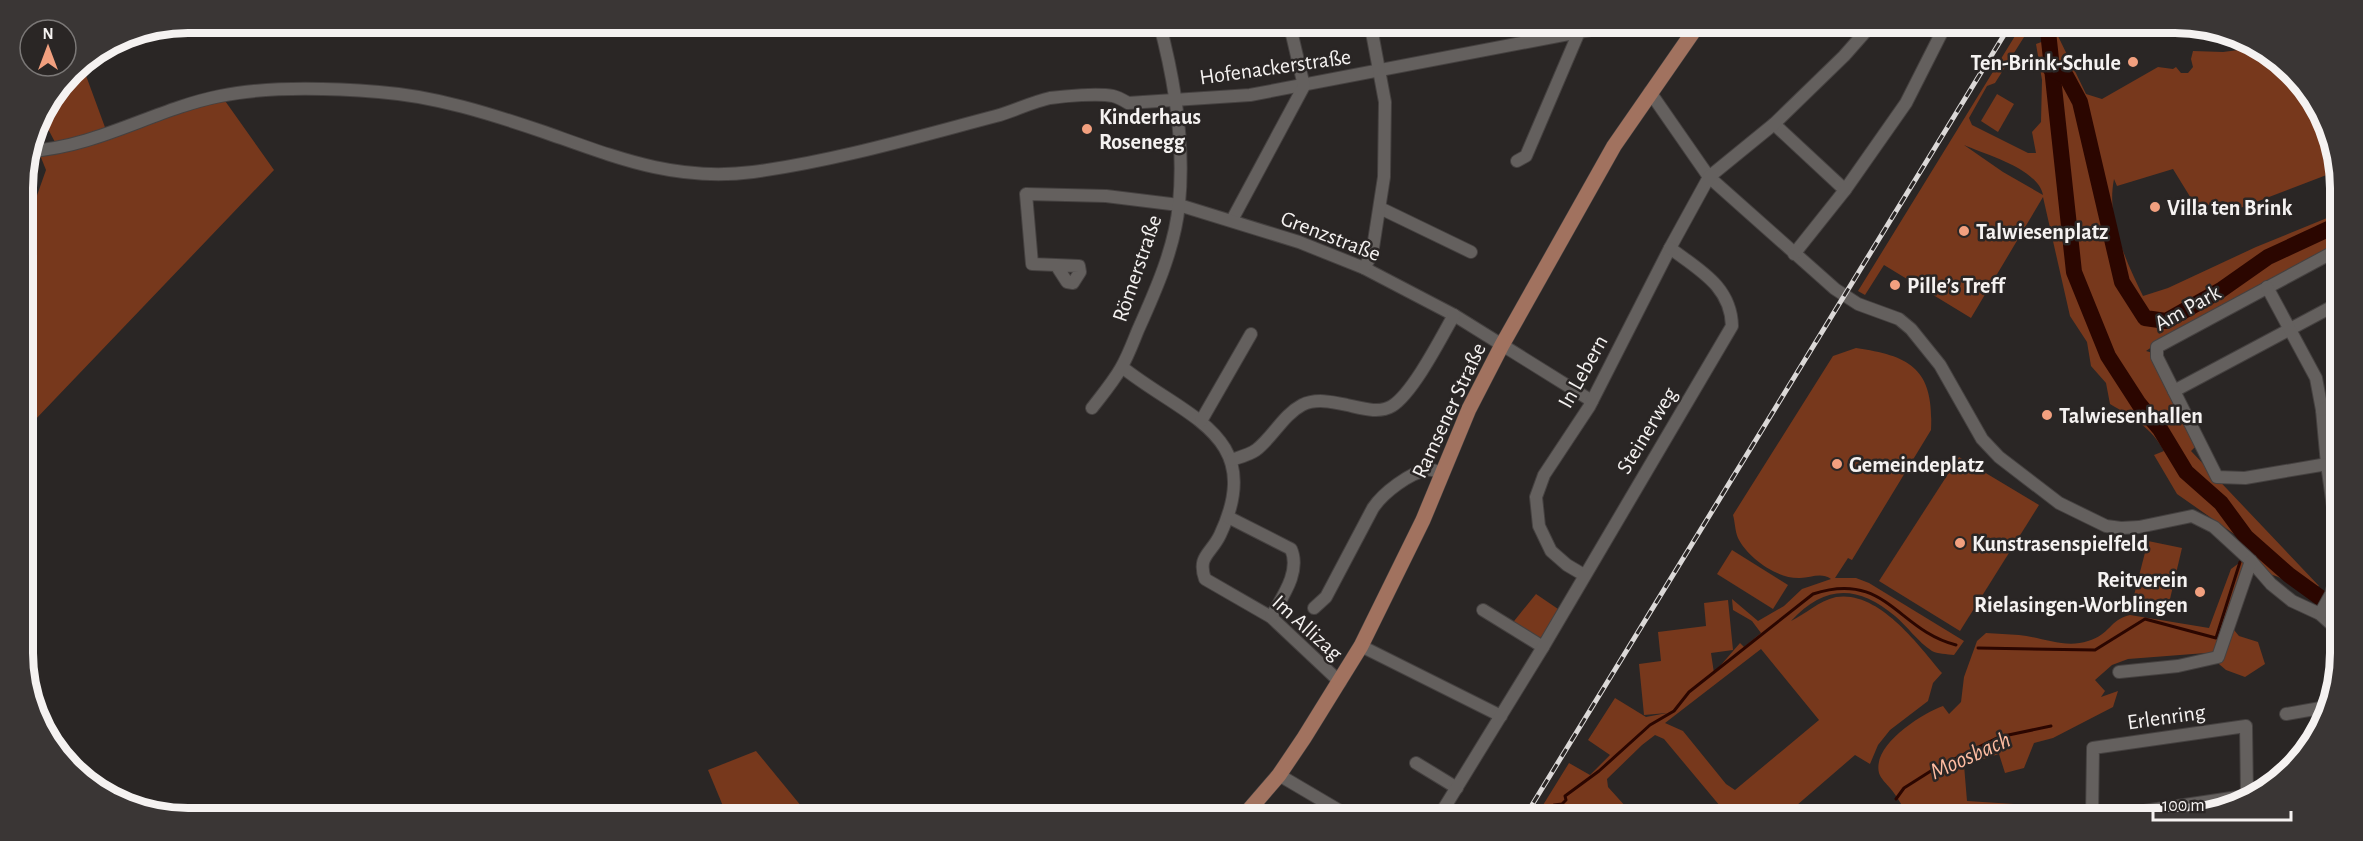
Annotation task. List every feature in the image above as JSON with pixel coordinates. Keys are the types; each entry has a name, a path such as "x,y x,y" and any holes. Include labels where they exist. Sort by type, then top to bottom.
{"main road":[{"name":"Ramsener Straße","path":"1251,808 1279,775 1361,646 1418,530 1469,409 1502,345 1614,146 1692,33"}],"street":[{"name":"Römerstraße","path":"1092,408 1122,367 1152,298 1167,256 1179,205 1180,163 1177,101 1162,33"},
{"path":"1232,220 1304,86 1292,33"},
{"path":"1364,268 1372,254 1384,177 1385,102 1372,33"},
{"name":"Hofenackerstraße","path":"38,150 73,144 221,96 264,91 354,91 405,95 462,107 628,162 657,169 697,174 748,173 821,160 990,118 1051,98 1112,96 1128,103 1250,95 1380,71 1550,33"},
{"path":"1516,161 1526,156 1575,33"},
{"path":"1709,177 1774,124 1864,33"},
{"path":"1794,254 1845,190 1906,103 1941,33"},
{"path":"1650,92 1709,177 1794,254 1846,297 1899,319 1911,329 1940,365 1982,439 1999,457 2059,502 2106,526 2139,527 2192,516 2214,527 2251,561 2271,584 2292,601 2322,610 2330,620"},
{"path":"1774,124 1845,190"},
{"name":"In Lebern","path":"1584,575 1566,565 1551,551 1539,526 1536,497 1544,475 1592,401 1709,177"},
{"name":"Grenzstraße","path":"1056,266 1032,264 1026,194 1106,196 1179,205 1299,242 1364,268 1454,315 1592,401"},
{"path":"1380,208 1471,252"},
{"name":"Steinerweg","path":"1444,808 1543,647 1732,326 1731,309 1726,296 1707,275 1670,248"},
{"name":"Am Park","path":"2174,391 2157,357 2157,347 2330,254"},
{"path":"2267,287 2316,378 2330,481"},
{"path":"2327,464 2245,478 2217,477 2174,391 2330,308"},
{"path":"1231,460 1257,449 1302,405 1311,402 1332,402 1367,410 1378,410 1392,405 1416,380 1454,315"},
{"path":"1201,421 1251,334"},
{"name":"Im Allizag","path":"1122,367 1201,421 1228,451 1234,483 1230,512 1218,539 1204,556 1201,568 1205,579 1271,617 1340,682"},
{"path":"2322,410 2330,406"},
{"path":"1314,608 1326,597 1372,507 1381,496 1427,470 1442,473"},
{"path":"1230,512 1291,549 1295,559 1290,583 1271,617"},
{"path":"2119,672 2178,666 2218,657 2251,561"},
{"path":"2322,610 2330,596"},
{"path":"1483,609 1543,647"},
{"path":"1361,646 1501,716"},
{"path":"2286,714 2320,708"},
{"name":"Erlenring","path":"2092,808 2093,748 2246,726 2246,791"},
{"path":"1416,763 1457,788"},
{"path":"1279,775 1335,808"},
{"name":"Erlenring","path":"2162,808 2232,797"}],"shaded area":[{"path":"2017,33 2027,33 1995,83 1987,86 1969,118 1972,125 2028,153 2036,153 2032,132 2041,122 2042,80 2036,44 2058,36 2086,94 2102,99 2158,67 2173,69 2176,67 2181,73 2188,73 2193,67 2191,59 2193,51 2223,52 2244,49 2285,78 2309,110 2325,148 2329,174 2235,210 2223,201 2197,208 2173,169 2117,186 2114,179 2112,194 2115,224 2124,254 2143,296 2168,288 2256,247 2327,218 2330,214 2330,249 2168,336 2146,351 2153,353 2198,444 2191,451 2319,586 2308,595 2279,577 2263,573 2246,574 2229,624 2239,636 2258,642 2265,664 2245,677 2226,670 2206,653 2128,659 2112,665 2095,680 2105,691 2101,697 2118,691 2113,707 2053,738 2034,743 2024,768 2005,773 1999,754 1964,765 1967,801 2047,806 2047,808 1903,808 1881,777 1879,762 1890,742 1911,723 1943,706 1949,714 1961,702 1964,677 1977,641 1986,633 2028,636 2071,644 2079,643 2101,635 2118,620 2130,615 2209,628 2231,569 2254,552 2237,536 2177,494 2154,455 2164,451 2154,436 2141,424 2110,404 2106,383 2091,366 2087,342 2070,316 2043,197 1971,318 1884,265 1865,295 1858,291","holes":["1964,145 2022,170 2032,178 2043,195 2003,172"]},
{"path":"85,72 106,130 56,144 46,127 59,102"},
{"path":"1997,94 2014,104 1998,132 1981,121"},
{"path":"223,98 274,170 33,422 33,202 46,170 40,155"},
{"path":"1856,348 1875,351 1905,362 1916,370 1928,393 1931,430 1852,560 1848,558 1835,578 1856,578 1869,583 1964,641 1954,655 1934,652 1895,616 1867,598 1854,594 1828,595 1803,609 1791,621 1823,601 1836,597 1852,597 1882,610 1909,634 1942,673 1933,683 1928,701 1890,730 1878,745 1870,764 1855,755 1794,808 1722,808 1664,739 1655,735 1607,779 1608,787 1627,808 1541,808 1569,763 1590,775 1610,755 1588,740 1615,698 1646,717 1667,713 1644,715 1639,664 1661,661 1658,632 1706,626 1704,603 1728,600 1733,650 1711,653 1714,673 1740,643 1744,647 1761,633 1752,621 1733,610 1732,599 1758,621 1784,606 1802,589 1831,579 1820,576 1791,577 1764,566 1749,553 1738,538 1733,515 1833,356","holes":["1761,649 1819,720 1735,790 1726,784 1683,731 1665,723"]},
{"name":"Kunstrasenspielfeld","path":"1959,457 2039,505 1960,631 1879,581"},
{"path":"2148,541 2182,548 2166,616 2131,607"},
{"path":"1732,550 1788,585 1773,609 1717,574"},
{"path":"1536,594 1558,609 1541,638 1510,626"},
{"path":"756,751 803,808 724,808 708,770"}],"waterway":[{"path":"2048,33 2074,272 2108,356 2139,404 2160,429 2186,472 2221,503 2246,537 2289,575 2330,605"},
{"path":"2050,68 2066,76 2080,102 2122,282 2145,318 2166,321 2221,290 2268,257 2330,228"},
{"path":"2243,545 2246,537"},
{"path":"1978,648 2095,650 2145,619 2216,638 2240,562"},
{"path":"1551,808 1562,804 1566,800 1565,796 1599,771 1650,725 1674,711 1689,692 1813,594 1838,589 1858,590 1875,596 1936,638 1956,645"},
{"name":"Moosbach","path":"1896,799 1904,788 1934,769 1999,737 2051,726"}],"railway":[{"path":"1530,808 2005,33"}],"place":[{"name":"Ten-Brink-Schule","path":"2133,62"},
{"name":"Kinderhaus Rosenegg","path":"1087,129"},
{"name":"Villa ten Brink","path":"2155,207"},
{"name":"Talwiesenplatz","path":"1964,231"},
{"name":"Pille’s Treff","path":"1895,285"},
{"name":"Talwiesenhallen","path":"2047,415"},
{"name":"Gemeindeplatz","path":"1837,464"},
{"name":"Kunstrasenspielfeld","path":"1960,543"},
{"name":"Reitverein Rielasingen-Worblingen","path":"2200,592"}]}
